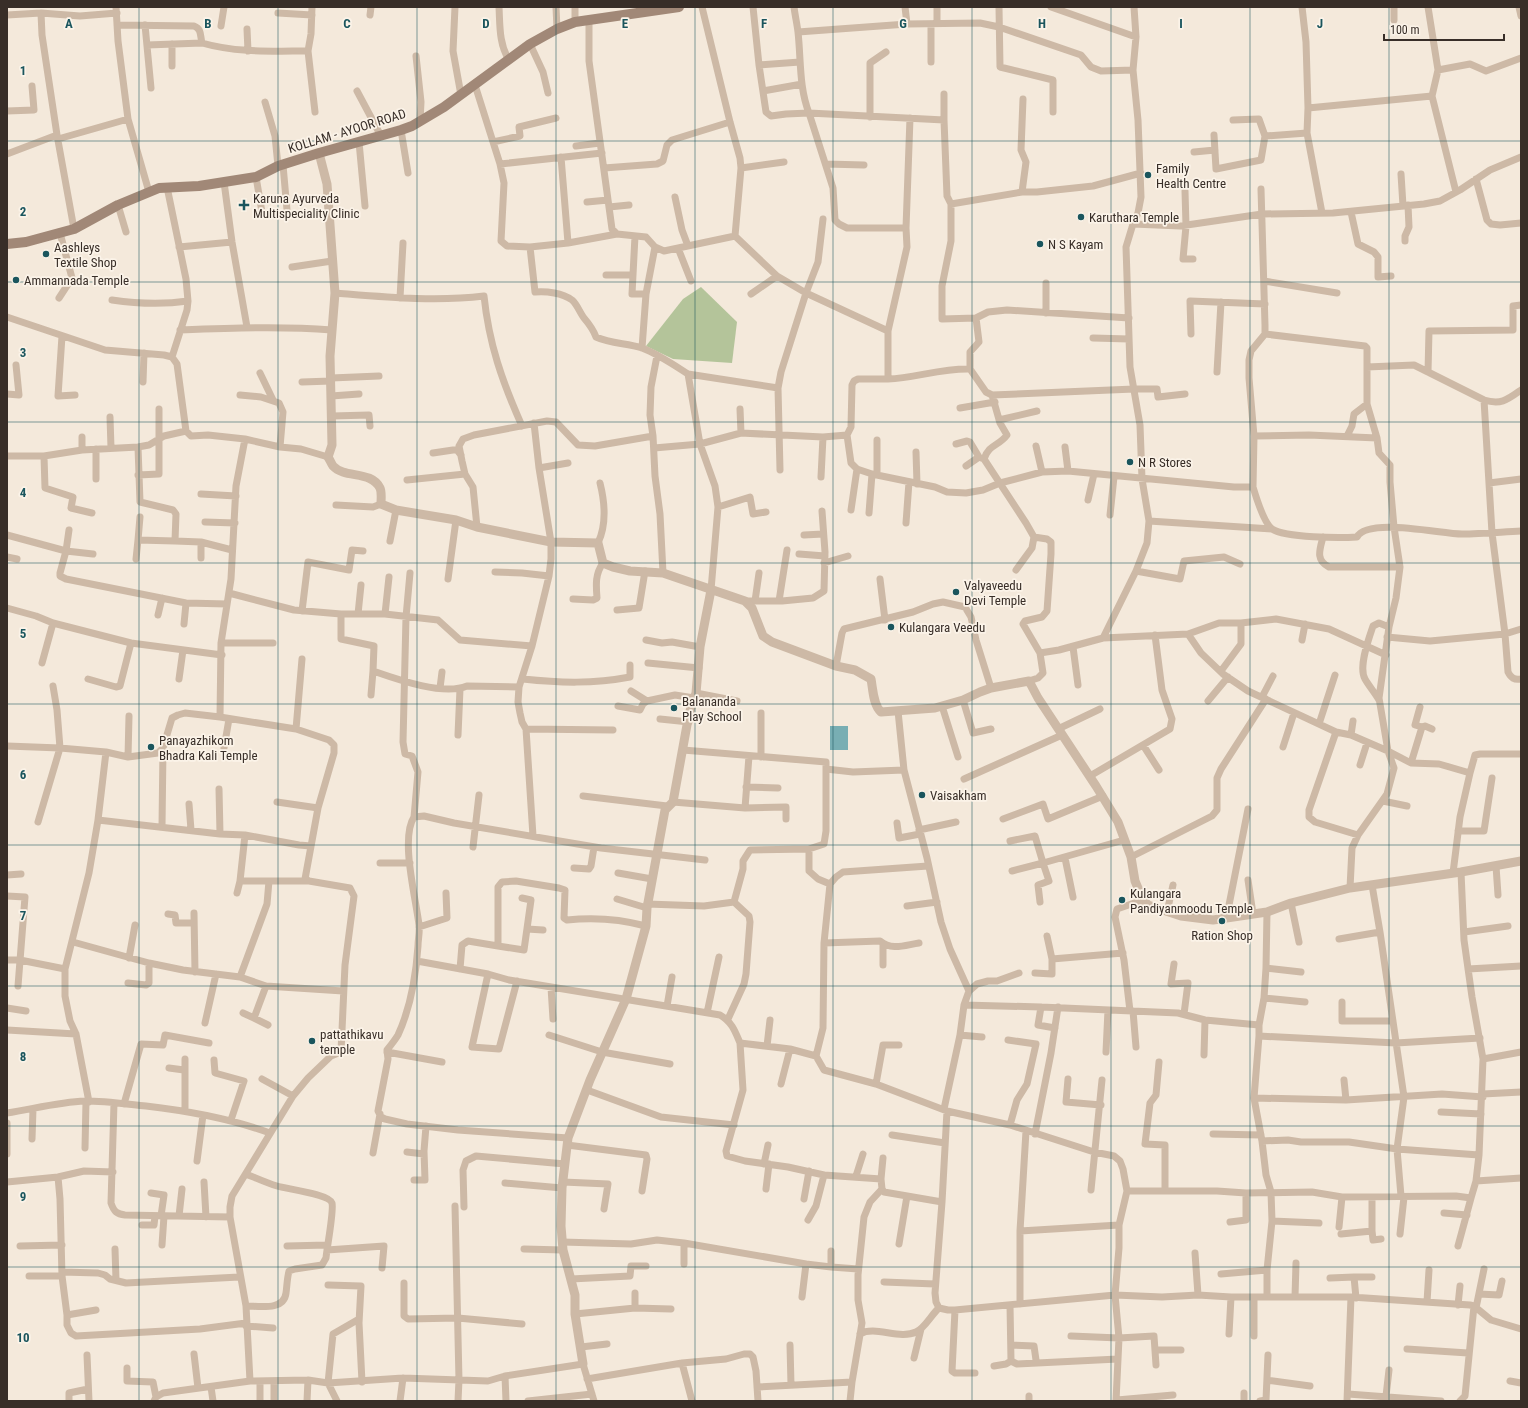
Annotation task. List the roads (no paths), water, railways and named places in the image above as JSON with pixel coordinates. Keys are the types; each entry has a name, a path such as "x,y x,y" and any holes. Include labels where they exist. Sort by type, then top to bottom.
{"main road":[{"name":"KOLLAM - AYOOR ROAD","path":"7,244 26,242 74,229 118,205 159,188 199,186 256,176 319,153 402,130 444,107 530,44 557,29 575,22 679,7"}],"street":[{"path":"221,26 224,7"},
{"path":"370,15 371,7"},
{"path":"455,7 453,51 462,95"},
{"path":"499,7 503,50 509,60"},
{"path":"556,7 557,29"},
{"path":"575,22 576,7"},
{"path":"702,7 740,158 741,168 735,236"},
{"path":"753,7 766,112 771,116 809,113 944,120"},
{"path":"794,7 805,104 833,188 835,220 847,228 906,228"},
{"path":"905,7 907,24"},
{"path":"931,62 937,7"},
{"path":"999,7 1000,67 1053,80 1053,112"},
{"path":"1051,7 1136,37"},
{"path":"1103,638 1136,571 1147,543 1149,521 1142,479 1140,425 1130,367 1126,247 1138,213 1141,197 1138,120 1133,70 1136,37 1134,7"},
{"path":"1302,7 1306,42 1308,108 1307,133 1322,213"},
{"path":"1394,7 1394,20"},
{"path":"1428,7 1438,70 1432,96 1456,192"},
{"path":"1519,7 1521,16"},
{"path":"7,15 41,13 59,10 80,16 116,10 128,119 149,192"},
{"path":"278,13 312,11 311,34 308,51 314,112"},
{"path":"41,13 42,35 74,229"},
{"path":"589,20 589,61 612,229 617,234"},
{"path":"798,32 907,24 980,23 999,27 1082,55 1091,67 1101,71 1133,70"},
{"path":"117,25 194,26 200,31 202,43"},
{"path":"145,25 151,88"},
{"path":"247,29 248,51"},
{"path":"147,45 202,43 248,51 308,51"},
{"path":"172,44 172,66"},
{"path":"530,44 543,72 548,94"},
{"path":"870,117 870,63 886,52"},
{"path":"416,56 421,102 420,121"},
{"path":"1438,70 1470,64 1486,71 1521,58"},
{"path":"759,65 800,62"},
{"path":"763,91 802,84"},
{"path":"475,85 500,164 504,183 501,242 508,246 530,247 568,243 617,234 646,237 655,247 664,251 735,236"},
{"path":"7,111 34,110 32,86"},
{"path":"357,92 381,136"},
{"path":"944,94 948,196 951,204 951,240 942,286 942,320 976,318 988,312 998,310 1129,318"},
{"path":"1308,108 1432,96"},
{"path":"1022,192 1026,162 1021,150 1023,99"},
{"path":"265,102 275,136 287,210"},
{"path":"493,142 520,136 519,127 556,118"},
{"path":"888,379 888,331 907,247 906,228 910,118"},
{"path":"7,154 58,137 128,119"},
{"path":"1214,135 1216,169 1261,160 1265,136 1259,119 1233,120"},
{"path":"604,168 657,164 663,161 667,145 672,140 730,122"},
{"path":"402,130 408,172"},
{"path":"1265,136 1307,133"},
{"path":"359,142 365,206"},
{"path":"576,146 600,143"},
{"path":"1194,152 1215,150"},
{"path":"319,153 327,184 335,292 330,356 332,445 328,457"},
{"path":"500,164 602,153"},
{"path":"1133,224 1186,226 1262,214 1351,212 1440,201 1490,170 1521,157"},
{"path":"561,158 568,243"},
{"path":"741,168 784,162"},
{"path":"826,164 864,165"},
{"path":"951,204 1022,192 1037,192 1093,186 1141,173"},
{"path":"1401,174 1409,227 1404,242"},
{"path":"256,176 262,212"},
{"path":"1476,179 1487,220 1491,224 1500,225 1521,222"},
{"path":"224,182 232,242 247,327"},
{"path":"167,187 186,279 188,301 187,310 172,357"},
{"path":"1260,189 1265,334 1251,351 1249,360 1249,378 1254,436 1253,488 1261,511 1272,529"},
{"path":"1185,191 1186,226 1183,259 1193,259"},
{"path":"675,197 682,230 688,246"},
{"path":"587,202 629,205"},
{"path":"118,205 126,232"},
{"path":"1351,212 1358,244 1374,252 1378,257 1378,277 1391,276"},
{"path":"780,470 778,388 781,372 806,293 818,262 823,219"},
{"path":"59,298 72,278 60,233"},
{"path":"635,236 632,294 646,294"},
{"path":"735,236 777,276 806,293 888,331"},
{"path":"179,247 232,242"},
{"path":"400,298 403,243"},
{"path":"530,247 535,292 544,291 573,300 584,318 592,326 596,337 603,340 642,348 672,363 688,374 778,388"},
{"path":"642,348 646,294 655,247"},
{"path":"678,248 691,281"},
{"path":"292,267 332,261"},
{"path":"606,275 633,275"},
{"path":"751,294 777,276"},
{"path":"1264,281 1338,293"},
{"path":"1046,283 1046,313"},
{"path":"335,292 400,298 454,299 484,296 487,321 496,360 522,426"},
{"path":"112,300 154,304 188,301"},
{"path":"1191,334 1190,301 1265,304"},
{"path":"1218,372 1221,302"},
{"path":"1428,372 1429,331 1513,330 1513,306 1521,305"},
{"path":"7,316 105,350 172,357 177,364 186,431 191,436 208,435 245,439 280,447 301,449 328,457 333,466 344,471 370,478 376,482 381,489 381,504"},
{"path":"966,466 981,458 992,445 1003,440 1007,435 999,420 994,398 986,392 970,370 970,352 978,342 976,318"},
{"path":"180,330 247,327 299,327 332,330"},
{"path":"1265,334 1365,346 1367,348 1367,404 1377,438 1379,453 1390,465 1394,527 1400,567 1396,598 1387,637 1386,655 1379,700 1388,751 1394,768 1391,784 1387,794 1358,835 1352,848 1350,888"},
{"path":"62,336 58,396 75,395"},
{"path":"1093,338 1129,340"},
{"path":"143,382 144,353"},
{"path":"657,356 651,387 650,415 660,514 663,573"},
{"path":"7,394 19,395 16,365"},
{"path":"1367,367 1414,365 1484,400 1501,402 1508,400 1521,390"},
{"path":"970,370 943,370 914,377 858,379 854,381 852,385 850,427 847,435 851,463 857,469 874,475 935,488 946,492 966,493 983,490 1000,483 1042,472 1068,471 1114,477 1253,488"},
{"path":"260,373 273,400"},
{"path":"528,1401 593,1397 583,1364 575,1314 576,1295 563,1246 561,1226 562,1185 568,1142 602,1052 626,999 646,926 647,906 665,810 670,804 689,722 689,714 695,695 700,647 711,590 718,507 714,486 700,444 688,374"},
{"path":"302,382 379,376"},
{"path":"960,408 994,398 1134,389 1157,389 1158,397 1185,394"},
{"path":"331,396 359,394"},
{"path":"240,395 254,396 273,400 279,403 283,412 280,447"},
{"path":"1484,400 1492,533 1505,634 1508,672 1510,677 1517,680 1521,679"},
{"path":"1347,436 1352,426 1354,414 1367,404"},
{"path":"138,475 159,474 159,409"},
{"path":"740,409 741,433"},
{"path":"999,420 1037,411"},
{"path":"332,416 369,415 370,426"},
{"path":"110,417 111,448"},
{"path":"477,527 473,487 465,474 459,446 463,439 474,435 547,420 556,422 578,445 595,446 653,436"},
{"path":"533,836 526,729 522,722 518,702 519,687 523,679 532,646 549,576 551,542 539,468 534,423"},
{"path":"7,456 44,456 82,450 138,447 149,445 159,437 186,431"},
{"path":"654,448 700,444 741,433 779,434 822,438 847,435"},
{"path":"1254,436 1309,435 1377,438"},
{"path":"82,438 82,450"},
{"path":"821,477 822,438"},
{"path":"220,717 221,643 229,593 235,523 236,486 245,439"},
{"path":"868,513 874,475 877,440"},
{"path":"956,444 970,442 1000,483 1034,537 1032,548 1016,570"},
{"path":"1036,446 1042,472"},
{"path":"138,447 140,502 173,510 176,514 175,541"},
{"path":"1065,447 1068,471"},
{"path":"96,450 96,479"},
{"path":"433,453 457,450 461,455"},
{"path":"916,452 917,484"},
{"path":"44,456 45,488 73,497 71,508 92,513"},
{"path":"539,468 568,463"},
{"path":"851,510 857,469"},
{"path":"407,480 465,474"},
{"path":"1088,500 1094,474"},
{"path":"1110,515 1114,477"},
{"path":"1489,483 1521,479"},
{"path":"906,523 909,482"},
{"path":"573,599 593,600 596,598 598,570 603,563 598,543 602,534 604,520 604,500 600,483"},
{"path":"201,494 236,496"},
{"path":"718,507 750,497 753,514 766,512"},
{"path":"336,504 373,507 381,504 396,510 456,520 477,527 551,542 598,543"},
{"path":"390,541 396,510"},
{"path":"603,563 630,571 663,573 711,590 750,601 813,598 824,591 822,511"},
{"path":"136,559 140,516"},
{"path":"448,579 456,520"},
{"path":"1149,521 1272,529 1287,534 1339,538 1357,537 1368,528 1394,527 1461,534 1521,531"},
{"path":"205,522 235,523"},
{"path":"69,530 60,573 60,576 66,579 186,603 227,604"},
{"path":"804,535 823,534"},
{"path":"7,535 66,550 93,554"},
{"path":"759,573 750,601 763,636 772,642 836,666 855,670 871,679 876,704 881,712 942,706 963,700 991,688 1038,678 1044,673 1040,653 1023,624 1024,621 1042,617 1046,611 1051,542 1047,539 1034,537"},
{"path":"1323,537 1319,553 1320,558 1324,564 1329,566 1400,567"},
{"path":"138,540 201,542 232,550"},
{"path":"201,542 201,558"},
{"path":"302,611 308,562 349,570 352,550 364,551"},
{"path":"779,600 787,550"},
{"path":"799,554 824,560 848,556"},
{"path":"7,557 17,559"},
{"path":"1136,571 1180,579 1184,561 1224,557 1240,564"},
{"path":"617,610 639,608 645,571"},
{"path":"495,572 549,576"},
{"path":"410,573 406,616 403,742 405,754 412,756 418,772 414,817 410,823 409,832 410,863 419,926 417,961 413,987 398,1036 387,1050 385,1078 378,1110 381,1117 385,1119 426,1126 568,1142 646,1155 647,1159 642,1192"},
{"path":"384,614 389,577"},
{"path":"880,579 885,620"},
{"path":"358,614 361,585"},
{"path":"229,593 294,610 341,614 384,614 438,620 460,640 532,646"},
{"path":"158,615 162,598"},
{"path":"836,666 844,629 885,620 943,602 966,607 971,617 976,640 991,688"},
{"path":"184,624 186,603"},
{"path":"7,608 36,616 53,623 131,643 222,655"},
{"path":"341,614 341,639 374,646 371,695"},
{"path":"1040,653 1073,647 1103,638 1155,634 1188,634 1219,623 1241,623 1276,619 1329,629 1386,655"},
{"path":"42,663 53,623"},
{"path":"1221,671 1241,644 1241,623"},
{"path":"1379,700 1364,678 1362,671 1366,646 1373,626 1379,623 1389,627"},
{"path":"1302,640 1306,624"},
{"path":"1387,637 1430,641 1505,634 1521,629"},
{"path":"1090,776 1170,729 1172,719 1162,690 1155,634"},
{"path":"1188,634 1201,652 1228,677 1248,691 1336,732 1351,735 1411,763 1439,764 1470,773"},
{"path":"646,640 662,643 672,642 700,647"},
{"path":"88,680 116,687 120,686 131,643"},
{"path":"221,643 273,643"},
{"path":"1073,647 1078,684"},
{"path":"178,679 183,650"},
{"path":"296,729 302,659"},
{"path":"648,663 699,668"},
{"path":"523,679 561,683 611,681 630,677 630,665"},
{"path":"373,671 413,685 440,688 460,689 467,686 519,687"},
{"path":"440,688 442,672"},
{"path":"1319,724 1335,675"},
{"path":"1131,857 1212,816 1217,810 1217,778 1264,698 1273,676"},
{"path":"1208,701 1228,677"},
{"path":"1029,680 1038,698 1103,796 1118,822 1131,857 1135,881 1142,900 1148,905 1167,912 1181,916 1213,920 1228,918 1267,912 1291,903 1350,888 1521,861"},
{"path":"38,822 60,748 57,710 53,686"},
{"path":"458,735 460,689"},
{"path":"631,691 646,701"},
{"path":"618,706 640,710 646,701 675,695 695,695 737,701"},
{"path":"963,700 973,733 991,729"},
{"path":"942,706 958,757"},
{"path":"1420,707 1415,725 1422,727 1425,726 1432,730"},
{"path":"964,779 1060,732 1100,709"},
{"path":"898,711 904,770 941,922 950,949 968,991"},
{"path":"761,757 762,713"},
{"path":"1283,746 1294,713"},
{"path":"162,827 163,748 172,718 178,714 220,717 296,729 329,740 334,746 334,753 318,808 305,879 309,881"},
{"path":"128,757 129,716"},
{"path":"224,748 229,719"},
{"path":"660,719 689,722"},
{"path":"1351,735 1353,721"},
{"path":"1411,763 1422,727"},
{"path":"526,729 613,730"},
{"path":"1336,732 1309,810 1309,817 1315,822 1358,835"},
{"path":"1360,765 1367,743"},
{"path":"1143,745 1159,770"},
{"path":"7,746 60,748 106,752 128,757 158,753 163,748"},
{"path":"683,750 826,762 826,839 824,844 809,849 750,850 743,861 743,869 734,902"},
{"path":"85,1148 87,1102 76,1034 70,1021 65,996 65,969 89,873 98,820 106,752"},
{"path":"1458,1246 1476,1181 1482,1114 1484,1059 1468,969 1457,872 1458,830 1475,755 1521,754"},
{"path":"745,808 749,756"},
{"path":"826,769 853,772 904,770"},
{"path":"1458,830 1484,831 1492,778"},
{"path":"746,787 778,788"},
{"path":"219,789 220,834"},
{"path":"473,848 479,795"},
{"path":"583,796 670,804 745,808 786,807 786,819"},
{"path":"1003,819 1043,804 1048,819 1103,796"},
{"path":"1383,801 1406,806"},
{"path":"276,802 318,808"},
{"path":"189,804 191,830"},
{"path":"1228,918 1228,905 1248,809"},
{"path":"414,817 424,816 476,827 594,847 705,860"},
{"path":"98,820 220,834 245,835 311,846"},
{"path":"897,823 899,838 956,822"},
{"path":"237,893 240,881 245,835"},
{"path":"1010,841 1035,836 1049,881 1038,885 1040,902"},
{"path":"1012,871 1044,864 1124,840"},
{"path":"574,868 589,869 591,866 594,847"},
{"path":"809,849 810,871 818,879 830,884"},
{"path":"1065,858 1073,897"},
{"path":"380,863 410,863"},
{"path":"928,866 843,872 830,884 824,943 823,1028 816,1056 824,1070 876,1084 945,1110 1010,1125 1094,1152 1114,1156 1120,1161 1127,1190 1119,1224 1115,1295 1119,1338 1116,1400 1173,1395"},
{"path":"1496,866 1498,895"},
{"path":"618,873 652,879"},
{"path":"7,874 21,874"},
{"path":"1248,880 1253,914"},
{"path":"240,881 309,881 350,888 354,896 344,965 341,1052 331,1056 308,1078 294,1096 232,1196 230,1217 239,1276 246,1306 250,1381"},
{"path":"240,977 267,904 269,881"},
{"path":"498,946 498,887 502,882 509,881 565,890 564,918 567,920 591,918 634,923 646,926"},
{"path":"1167,912 1173,885"},
{"path":"1372,885 1404,1097 1397,1149 1402,1197 1400,1234"},
{"path":"419,926 447,918 446,893"},
{"path":"7,896 24,897 18,986"},
{"path":"460,969 462,945 468,941 524,950 531,900 522,898"},
{"path":"616,899 647,906 704,906 734,902"},
{"path":"1136,1046 1123,953 1115,917 1117,909 1142,900"},
{"path":"728,1019 744,984 750,922 749,916 734,902"},
{"path":"907,906 937,902"},
{"path":"1291,903 1299,942"},
{"path":"1267,912 1264,998 1259,1025 1260,1036 1254,1098 1262,1138 1266,1175 1271,1192 1272,1221 1267,1270 1267,1297"},
{"path":"194,913 195,972"},
{"path":"168,914 175,915 176,923 194,923"},
{"path":"129,958 135,925"},
{"path":"1464,932 1508,926"},
{"path":"527,929 543,930"},
{"path":"1339,939 1380,932"},
{"path":"1035,973 1052,974 1052,960 1047,936"},
{"path":"824,943 880,941 887,947 919,943"},
{"path":"72,942 148,963 195,972 240,977 266,986 343,991"},
{"path":"883,944 883,965"},
{"path":"1052,960 1123,953"},
{"path":"707,1013 719,957"},
{"path":"7,960 20,960 65,969"},
{"path":"417,961 517,981 720,1015 728,1019 733,1026 740,1043 744,1090 726,1151 727,1156 824,1175 856,1176 881,1179"},
{"path":"128,983 146,985 148,983 148,963"},
{"path":"1174,964 1171,984 1188,983 1184,1014"},
{"path":"1468,969 1521,966"},
{"path":"1266,968 1301,972"},
{"path":"939,1308 936,1302 935,1284 942,1202 945,1110 960,1035 964,1005 968,991 977,984 988,981 997,981 1019,973"},
{"path":"206,1023 216,974"},
{"path":"488,974 472,1046 499,1049 517,981"},
{"path":"667,1006 672,977"},
{"path":"254,1018 266,986"},
{"path":"551,987 553,1019"},
{"path":"1264,998 1305,1002"},
{"path":"1342,1002 1342,1021 1393,1021"},
{"path":"964,1005 1184,1014 1205,1020 1259,1025"},
{"path":"1041,1007 1038,1025 1055,1028"},
{"path":"7,1008 26,1011"},
{"path":"1035,1134 1058,1008"},
{"path":"1106,1052 1108,1010"},
{"path":"243,1013 268,1025"},
{"path":"767,1046 770,1020"},
{"path":"1204,1055 1205,1020"},
{"path":"7,1030 76,1034"},
{"path":"124,1104 141,1044 163,1045 165,1035 209,1042"},
{"path":"548,1035 602,1052 670,1064"},
{"path":"960,1035 982,1037"},
{"path":"1260,1036 1396,1043 1480,1038"},
{"path":"1008,1040 1036,1044 1027,1084 1017,1100 1010,1125"},
{"path":"740,1043 790,1049 816,1056"},
{"path":"876,1084 883,1044 899,1045"},
{"path":"781,1084 790,1049"},
{"path":"387,1052 442,1062"},
{"path":"1484,1059 1521,1052"},
{"path":"185,1059 185,1110"},
{"path":"214,1060 215,1073 244,1081 231,1120"},
{"path":"1160,1062 1156,1095 1150,1103 1145,1144 1165,1145 1165,1190"},
{"path":"169,1068 184,1070"},
{"path":"262,1079 294,1096"},
{"path":"1068,1079 1066,1102 1101,1105"},
{"path":"1091,1190 1094,1152 1101,1105 1102,1080"},
{"path":"1344,1080 1346,1100"},
{"path":"587,1090 661,1117 734,1126"},
{"path":"1254,1098 1346,1100 1442,1094 1483,1095 1521,1092"},
{"path":"7,1113 59,1103 114,1103 185,1110 231,1120 270,1133"},
{"path":"114,1103 111,1204 113,1209 118,1214 230,1217"},
{"path":"32,1139 33,1109"},
{"path":"1441,1112 1482,1114"},
{"path":"372,1153 380,1114"},
{"path":"197,1161 203,1115"},
{"path":"7,1123 7,1154"},
{"path":"414,1180 425,1180 424,1154 426,1126"},
{"path":"1020,1304 1020,1231 1026,1131"},
{"path":"1213,1134 1301,1142 1349,1142 1397,1149 1479,1155"},
{"path":"892,1135 945,1143"},
{"path":"766,1189 768,1145"},
{"path":"407,1152 424,1154"},
{"path":"856,1176 863,1154"},
{"path":"464,1207 463,1170 466,1161 476,1156 565,1164"},
{"path":"883,1158 881,1179 882,1189 884,1192 942,1202"},
{"path":"7,1182 58,1177 84,1171 112,1172"},
{"path":"804,1199 809,1171"},
{"path":"246,1174 278,1187 316,1194 329,1199 332,1203 326,1258 322,1265 289,1271 286,1299 282,1304 246,1306"},
{"path":"808,1220 816,1206 824,1175"},
{"path":"58,1177 62,1274 67,1325 76,1336 246,1325 273,1328"},
{"path":"1476,1181 1521,1178"},
{"path":"204,1182 206,1217"},
{"path":"505,1183 562,1185 608,1184 604,1209"},
{"path":"850,1401 862,1324 858,1300 858,1269 864,1217 870,1202 882,1189"},
{"path":"178,1216 182,1190"},
{"path":"1127,1190 1246,1193 1312,1192 1342,1197 1456,1196 1471,1198"},
{"path":"151,1192 164,1195 160,1216 162,1245"},
{"path":"1230,1222 1246,1220 1246,1193"},
{"path":"898,1244 907,1196"},
{"path":"1342,1197 1340,1230 1372,1231"},
{"path":"1372,1197 1373,1240 1381,1239"},
{"path":"455,1206 459,1380 458,1401"},
{"path":"1444,1213 1467,1215"},
{"path":"142,1225 154,1224 160,1216"},
{"path":"1272,1221 1319,1223"},
{"path":"1020,1231 1119,1224"},
{"path":"524,1249 631,1244 657,1240 684,1243 806,1264 858,1269"},
{"path":"684,1243 684,1264"},
{"path":"20,1246 62,1245"},
{"path":"287,1246 384,1246 382,1268"},
{"path":"115,1249 116,1280"},
{"path":"831,1251 832,1267"},
{"path":"1195,1253 1198,1295"},
{"path":"1295,1297 1296,1263"},
{"path":"802,1297 806,1264"},
{"path":"571,1279 630,1276 631,1266 646,1266"},
{"path":"1460,1401 1465,1396 1468,1354 1475,1307 1484,1269"},
{"path":"1221,1274 1267,1270"},
{"path":"1427,1302 1429,1270"},
{"path":"29,1276 98,1273 126,1283 239,1276"},
{"path":"1354,1277 1347,1397 1386,1396 1441,1401"},
{"path":"1330,1278 1372,1277"},
{"path":"1479,1294 1499,1295 1502,1281"},
{"path":"884,1282 935,1284"},
{"path":"404,1283 404,1316 408,1319 458,1318 522,1324"},
{"path":"328,1285 361,1286 359,1319 362,1382"},
{"path":"1458,1305 1460,1286"},
{"path":"636,1293 636,1308"},
{"path":"939,1308 955,1310 1115,1295 1162,1297 1198,1295 1231,1297 1353,1298 1427,1302 1475,1307 1491,1320 1521,1329"},
{"path":"1229,1334 1231,1297"},
{"path":"1254,1297 1254,1336"},
{"path":"1010,1305 1011,1361"},
{"path":"575,1314 636,1308 671,1309"},
{"path":"914,1358 921,1329 932,1314 939,1308"},
{"path":"67,1315 96,1310"},
{"path":"955,1310 952,1371 955,1373 976,1373"},
{"path":"337,1401 328,1383 333,1334 359,1319"},
{"path":"860,1334 871,1331 904,1334 914,1333 921,1329"},
{"path":"1071,1336 1119,1338 1154,1336 1156,1365"},
{"path":"581,1347 607,1344"},
{"path":"790,1345 791,1385"},
{"path":"1011,1345 1034,1346 1036,1360"},
{"path":"1407,1349 1468,1354"},
{"path":"1155,1350 1181,1350"},
{"path":"194,1354 198,1388"},
{"path":"587,1379 682,1363 726,1359 744,1354 750,1354 753,1357 758,1401"},
{"path":"87,1355 89,1401"},
{"path":"1260,1401 1266,1400 1268,1355"},
{"path":"1011,1361 1017,1364 1118,1358"},
{"path":"994,1366 1006,1364 1011,1361"},
{"path":"682,1363 692,1401"},
{"path":"155,1399 163,1393 250,1381 308,1380 328,1383 362,1382 404,1378 488,1381 505,1376 583,1364"},
{"path":"127,1368 127,1381 153,1382 155,1399"},
{"path":"1386,1396 1389,1370"},
{"path":"505,1376 506,1401"},
{"path":"400,1401 404,1378"},
{"path":"307,1401 308,1380"},
{"path":"1267,1380 1310,1386"},
{"path":"260,1381 260,1401"},
{"path":"274,1381 274,1401"},
{"path":"1510,1381 1521,1383"},
{"path":"757,1386 852,1382"},
{"path":"211,1386 213,1401"},
{"path":"69,1401 70,1393 88,1389"},
{"path":"1244,1393 1244,1401"}],"water":[{"path":"830,726 848,726 848,750 830,750"}],"place":[{"name":"Family Health Centre","path":"1148,175"},
{"name":"Karuna Ayurveda Multispeciality Clinic","path":"244,205"},
{"name":"Karuthara Temple","path":"1081,217"},
{"name":"N S Kayam","path":"1040,244"},
{"name":"Aashleys Textile Shop","path":"46,254"},
{"name":"Ammannada Temple","path":"16,280"},
{"name":"N R Stores","path":"1130,462"},
{"name":"Valyaveedu Devi Temple","path":"956,592"},
{"name":"Kulangara Veedu","path":"891,627"},
{"name":"Balananda Play School","path":"674,708"},
{"name":"Panayazhikom Bhadra Kali Temple","path":"151,747"},
{"name":"Vaisakham","path":"922,795"},
{"name":"Kulangara Pandiyanmoodu Temple","path":"1122,900"},
{"name":"Ration Shop","path":"1222,921"},
{"name":"pattathikavu temple","path":"312,1041"}]}
